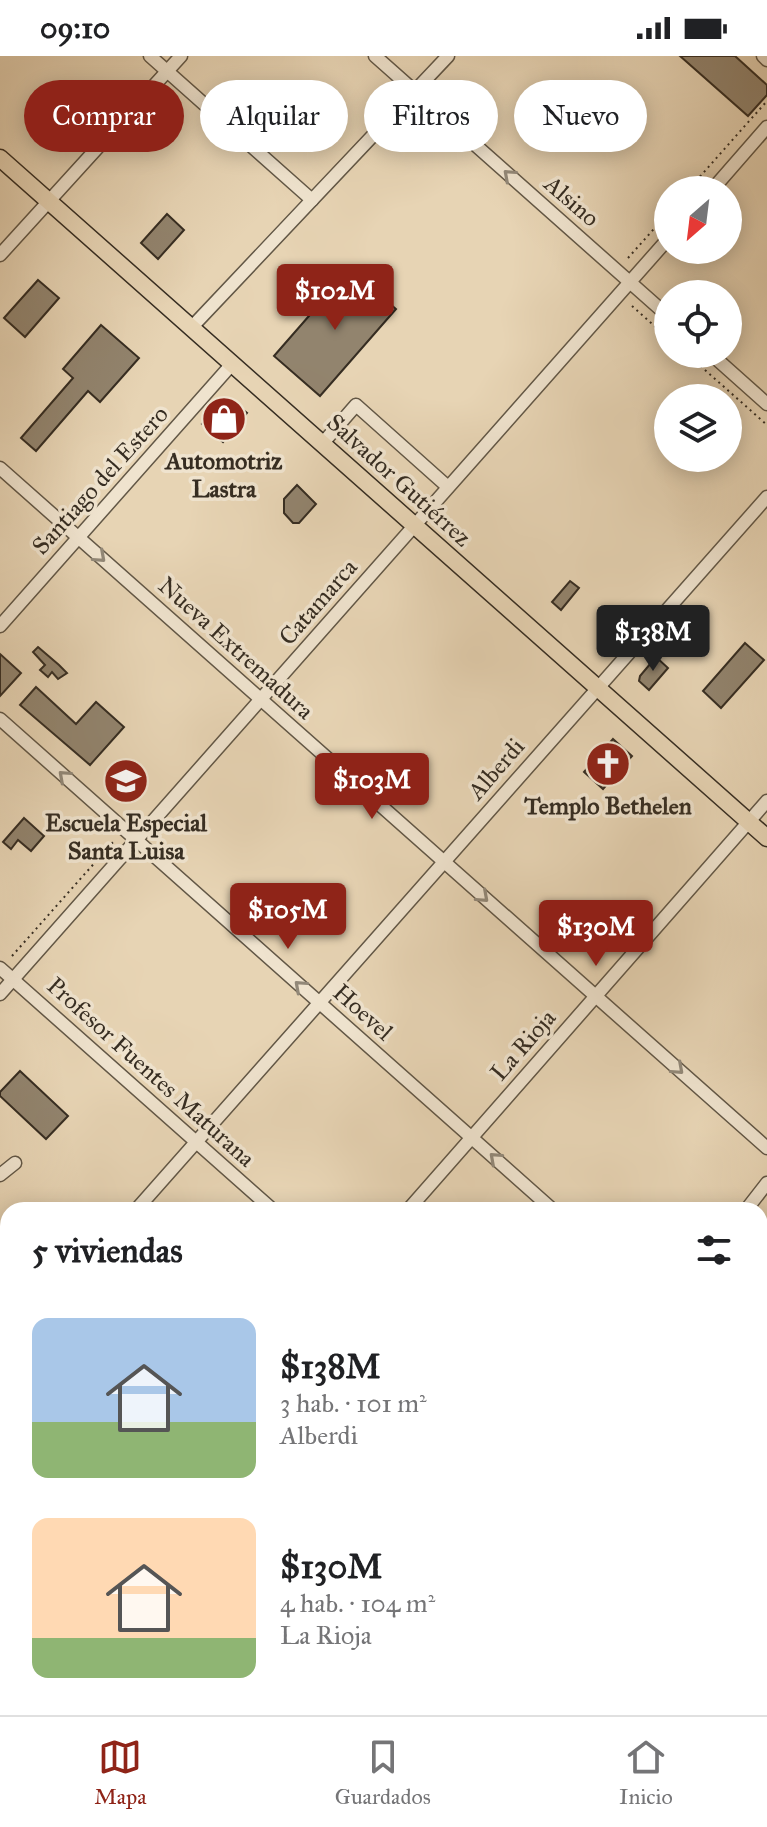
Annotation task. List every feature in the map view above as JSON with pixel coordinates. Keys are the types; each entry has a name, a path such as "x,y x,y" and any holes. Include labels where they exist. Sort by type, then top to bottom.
{"main road":[{"name":"Salvador Gutiérrez","path":"0,158 767,838"}],"street":[{"path":"150,56 312,200"},
{"path":"0,255 181,56"},
{"name":"Alsino","path":"375,56 402,80"},
{"path":"425,80 448,56"},
{"path":"724,176 767,127"},
{"path":"191,328 364,145"},
{"name":"Alsino","path":"484,152 654,303"},
{"name":"Catamarca","path":"0,994 654,255"},
{"name":"Santiago del Estero","path":"0,626 232,364"},
{"path":"727,368 767,404"},
{"path":"322,444 356,405 448,487"},
{"name":"Nueva Extremadura","path":"0,468 767,1148"},
{"name":"Alberdi","path":"143,1202 767,497"},
{"name":"Hoevel","path":"0,719 544,1202"},
{"name":"La Rioja","path":"415,1202 767,801"},
{"name":"Profesor Fuentes Maturana","path":"0,968 264,1202"},
{"path":"0,1175 15,1163"},
{"path":"752,1202 767,1183"}],"path":[{"path":"700,176 767,101"},
{"path":"628,258 654,229"},
{"path":"632,306 654,326"},
{"path":"703,368 767,425"},
{"path":"12,956 114,841"}],"building":[{"path":"680,56 735,56 767,85 767,95 748,116"},
{"path":"167,214 184,230 158,259 141,243"},
{"path":"350,269 396,309 320,396 274,356"},
{"path":"38,280 59,298 25,337 4,318"},
{"path":"101,325 139,358 100,402 88,391 36,451 21,438 73,378 63,369"},
{"name":"Automotriz Lastra","path":"223,400 231,400 247,413 223,442 202,424"},
{"path":"297,485 316,504 299,523 293,523 284,513 284,499"},
{"path":"570,581 579,588 561,610 552,602"},
{"path":"745,643 764,660 721,708 703,691"},
{"path":"38,647 67,673 58,679 52,672 48,677 40,670 45,665 33,652"},
{"path":"0,654 21,673 0,696"},
{"path":"656,657 668,668 649,690 639,681 640,676"},
{"path":"36,687 76,724 96,702 124,727 90,765 20,705"},
{"name":"Templo Bethelen","path":"613,739 632,756 603,789 584,772"},
{"path":"24,818 44,836 31,851 18,840 11,849 3,842"},
{"path":"20,1071 68,1116 46,1139 0,1096 0,1092"}],"place":[{"name":"Automotriz Lastra","path":"224,419"},
{"name":"Templo Bethelen","path":"608,764"},
{"name":"Escuela Especial Santa Luisa","path":"126,781"}]}
